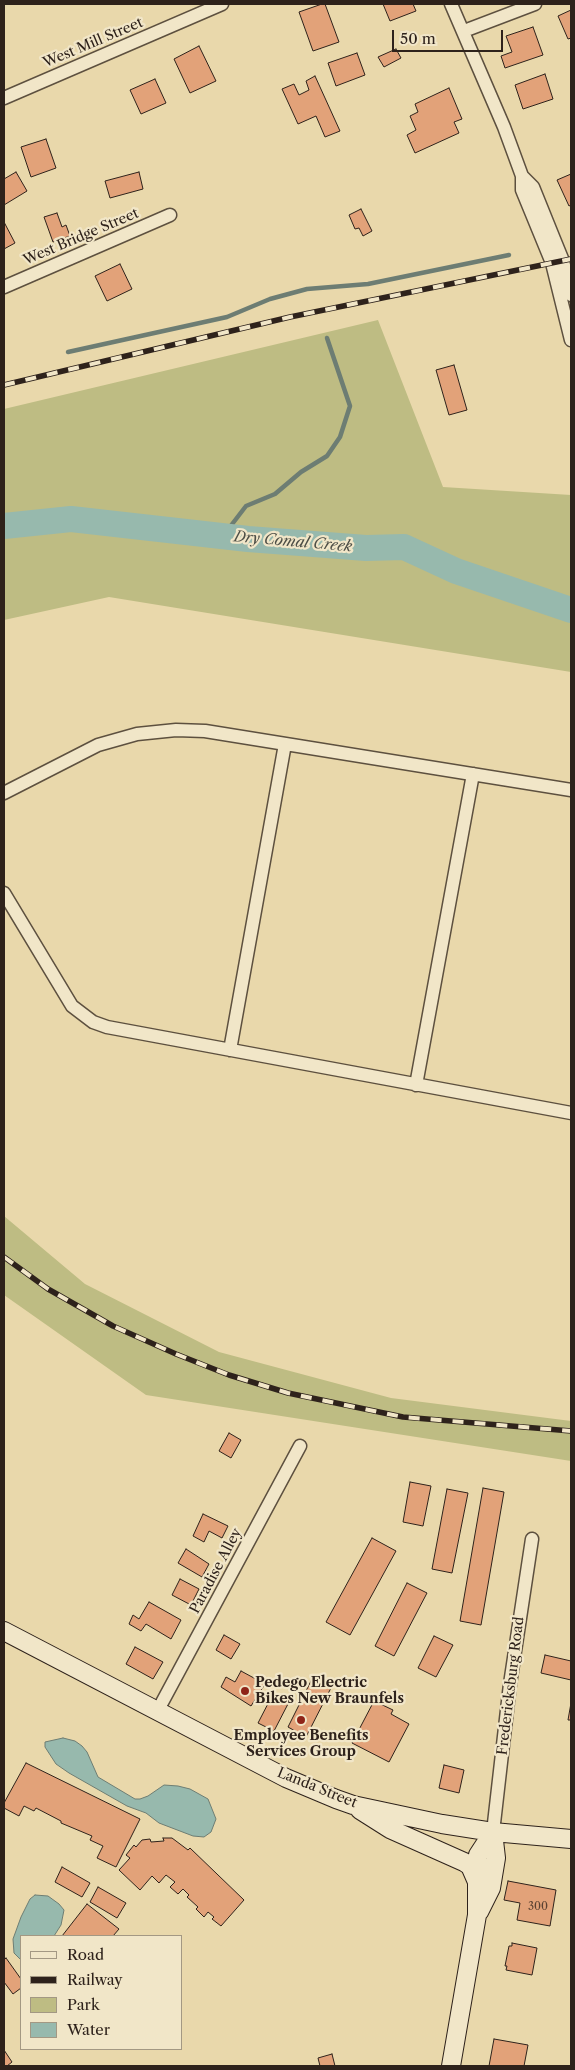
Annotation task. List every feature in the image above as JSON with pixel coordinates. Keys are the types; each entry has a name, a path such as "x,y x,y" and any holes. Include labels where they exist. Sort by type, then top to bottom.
{"main road":[{"name":"Landa Street","path":"4,1631 286,1778 353,1805 442,1824 494,1832 571,1839"},
{"path":"353,1805 390,1829 464,1862 470,1866 477,1883"},
{"name":"Fredericksburg Road","path":"450,2066 477,1915 478,1855 494,1832"},
{"name":"Fredericksburg Road","path":"477,1915 491,1888 496,1858 494,1832"}],"street":[{"name":"West Mill Street","path":"4,98 222,4"},
{"path":"452,4 504,127 522,176 522,190 552,263 571,340"},
{"path":"464,31 535,4"},
{"path":"522,176 533,187 563,261 571,292"},
{"name":"West Bridge Street","path":"4,287 170,215"},
{"path":"4,793 98,745 137,734 176,730 206,731 571,790"},
{"path":"230,1050 285,744"},
{"path":"416,1086 473,774"},
{"path":"4,893 72,1006 93,1022 107,1027 416,1086 571,1113"},
{"name":"Paradise Alley","path":"158,1710 300,1446"},
{"name":"Fredericksburg Road","path":"494,1832 510,1684 532,1539"}],"green space":[{"path":"378,320 443,487 571,495 571,672 109,597 4,620 4,409"},
{"path":"4,1216 85,1284 219,1352 391,1398 571,1421 571,1461 146,1395 4,1295"}],"water":[{"path":"63,1738 75,1741 82,1746 87,1752 98,1777 135,1799 148,1796 164,1785 190,1789 208,1799 216,1819 211,1832 204,1837 193,1836 159,1823 146,1813 127,1806 69,1773 56,1764 45,1747 45,1742"},
{"path":"35,1895 48,1896 64,1910 61,1925 55,1935 20,1935 20,1959 14,1953 13,1939 30,1899"}],"building":[{"path":"325,4 339,42 313,51 299,12"},
{"path":"383,4 413,4 416,11 390,21"},
{"path":"571,10 571,38 568,39 558,16"},
{"path":"533,27 543,55 505,68 501,56 512,52 506,36"},
{"path":"199,46 216,81 190,93 174,59"},
{"path":"396,49 401,58 384,67 378,57"},
{"path":"357,53 365,75 336,86 328,63"},
{"path":"545,74 553,99 523,109 515,85"},
{"path":"315,76 340,131 325,137 316,116 298,124 282,89 294,84 299,95 309,90 306,81"},
{"path":"155,79 166,103 141,114 130,90"},
{"path":"449,88 462,119 454,122 459,133 415,153 407,135 416,130 410,116 418,112 415,104"},
{"path":"46,139 56,168 31,177 21,147"},
{"path":"16,172 27,191 4,205 4,179"},
{"path":"139,172 143,189 110,198 105,181"},
{"path":"571,174 571,205 569,206 557,180"},
{"path":"361,209 372,231 363,236 359,228 355,229 349,215"},
{"path":"57,213 62,227 66,225 70,236 53,242 44,217"},
{"path":"4,222 15,243 4,249"},
{"path":"120,264 132,289 107,301 95,276"},
{"path":"454,365 467,410 449,415 436,370"},
{"path":"229,1433 241,1440 231,1458 219,1451"},
{"path":"410,1482 431,1486 423,1526 403,1522"},
{"path":"483,1488 504,1492 481,1625 460,1621"},
{"path":"447,1489 468,1493 452,1573 432,1569"},
{"path":"203,1514 228,1526 222,1538 209,1531 204,1542 193,1536"},
{"path":"372,1538 396,1551 350,1635 326,1622"},
{"path":"186,1549 209,1564 202,1577 178,1563"},
{"path":"180,1579 199,1589 191,1605 172,1595"},
{"path":"407,1583 427,1593 394,1656 375,1646"},
{"path":"149,1602 181,1620 171,1639 146,1624 141,1631 129,1624 133,1615 139,1619"},
{"path":"224,1635 240,1644 231,1659 216,1650"},
{"path":"434,1636 453,1645 436,1677 418,1668"},
{"path":"135,1647 163,1662 153,1679 126,1664"},
{"path":"545,1655 571,1661 571,1680 541,1673"},
{"name":"Pedego Electric Bikes New Braunfels","path":"241,1671 265,1684 251,1706 221,1687 226,1677 235,1682"},
{"path":"314,1675 333,1684 306,1737 288,1727"},
{"path":"273,1694 289,1702 274,1731 258,1723"},
{"path":"374,1701 393,1710 391,1714 409,1724 389,1762 352,1743"},
{"path":"571,1703 571,1720 568,1720"},
{"path":"26,1763 140,1819 116,1867 97,1858 103,1846 90,1840 92,1836 61,1823 61,1821 36,1808 34,1811 24,1806 19,1816 4,1808 4,1803"},
{"path":"444,1765 464,1770 459,1793 439,1788"},
{"path":"163,1838 172,1838 188,1850 190,1848 244,1900 221,1926 212,1919 214,1917 208,1912 204,1917 196,1909 198,1907 187,1897 189,1895 183,1889 178,1894 170,1887 175,1882 166,1875 159,1883 152,1876 140,1890 119,1870 130,1858 126,1855 134,1845 136,1847 142,1840 150,1839 151,1842 164,1841"},
{"path":"62,1867 90,1883 82,1897 55,1882"},
{"path":"508,1881 556,1890 550,1926 517,1920 520,1903 504,1900"},
{"path":"98,1887 126,1903 117,1918 90,1902"},
{"path":"87,1904 119,1929 114,1935 63,1935"},
{"path":"512,1943 537,1948 532,1975 506,1970 509,1946 512,1946"},
{"path":"6,1958 20,1978 20,1989 13,1994 4,1982 4,1960"},
{"path":"494,2039 528,2045 524,2066 489,2066"},
{"path":"4,2050 12,2062 7,2066 4,2066"},
{"path":"332,2054 335,2066 320,2066 318,2058"}],"waterway":[{"path":"68,352 227,317 270,299 307,289 368,284 509,255"},
{"path":"223,536 246,506 275,494 301,472 327,456 340,437 350,406 327,338"},
{"name":"Dry Comal Creek","path":"4,526 71,519 248,539 366,548 404,547 456,571 571,610"}],"railway":[{"path":"4,385 290,317 571,259"},
{"path":"4,1257 48,1289 113,1326 229,1375 288,1393 403,1417 571,1431"}],"place":[{"name":"Pedego Electric Bikes New Braunfels","path":"245,1691"},
{"name":"Employee Benefits Services Group","path":"301,1720"}]}
